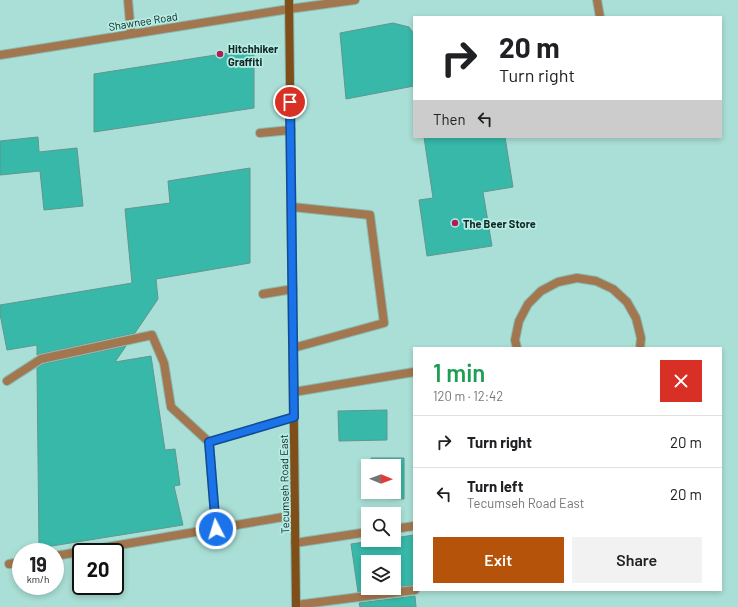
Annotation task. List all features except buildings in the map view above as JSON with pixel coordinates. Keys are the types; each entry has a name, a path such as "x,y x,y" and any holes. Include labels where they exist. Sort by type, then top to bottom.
{"main road":[{"name":"Tecumseh Road East","path":"289,0 296,606"}],"street":[{"path":"128,0 131,34"},
{"name":"Shawnee Road","path":"0,55 289,9 355,0"},
{"path":"597,0 600,16"},
{"path":"260,133 291,130"},
{"path":"292,206 370,215 384,323 293,348"},
{"path":"517,347 515,340 519,321 528,304 541,291 558,282 577,278 596,281 607,286 613,289 627,302 636,318 641,338 640,347"},
{"path":"263,294 293,288"},
{"path":"7,382 40,359 152,336 164,363 171,407 209,442 216,529"},
{"path":"294,392 413,372"},
{"path":"209,442 294,417"},
{"path":"64,554 295,515"},
{"path":"401,528 413,526"},
{"path":"295,543 361,533"},
{"path":"296,606 413,590"}],"place":[{"name":"Hitchhiker Graffiti","path":"220,54"},
{"name":"The Beer Store","path":"455,223"}],"route":[{"path":"216,529 209,442 294,417 290,102"}]}
